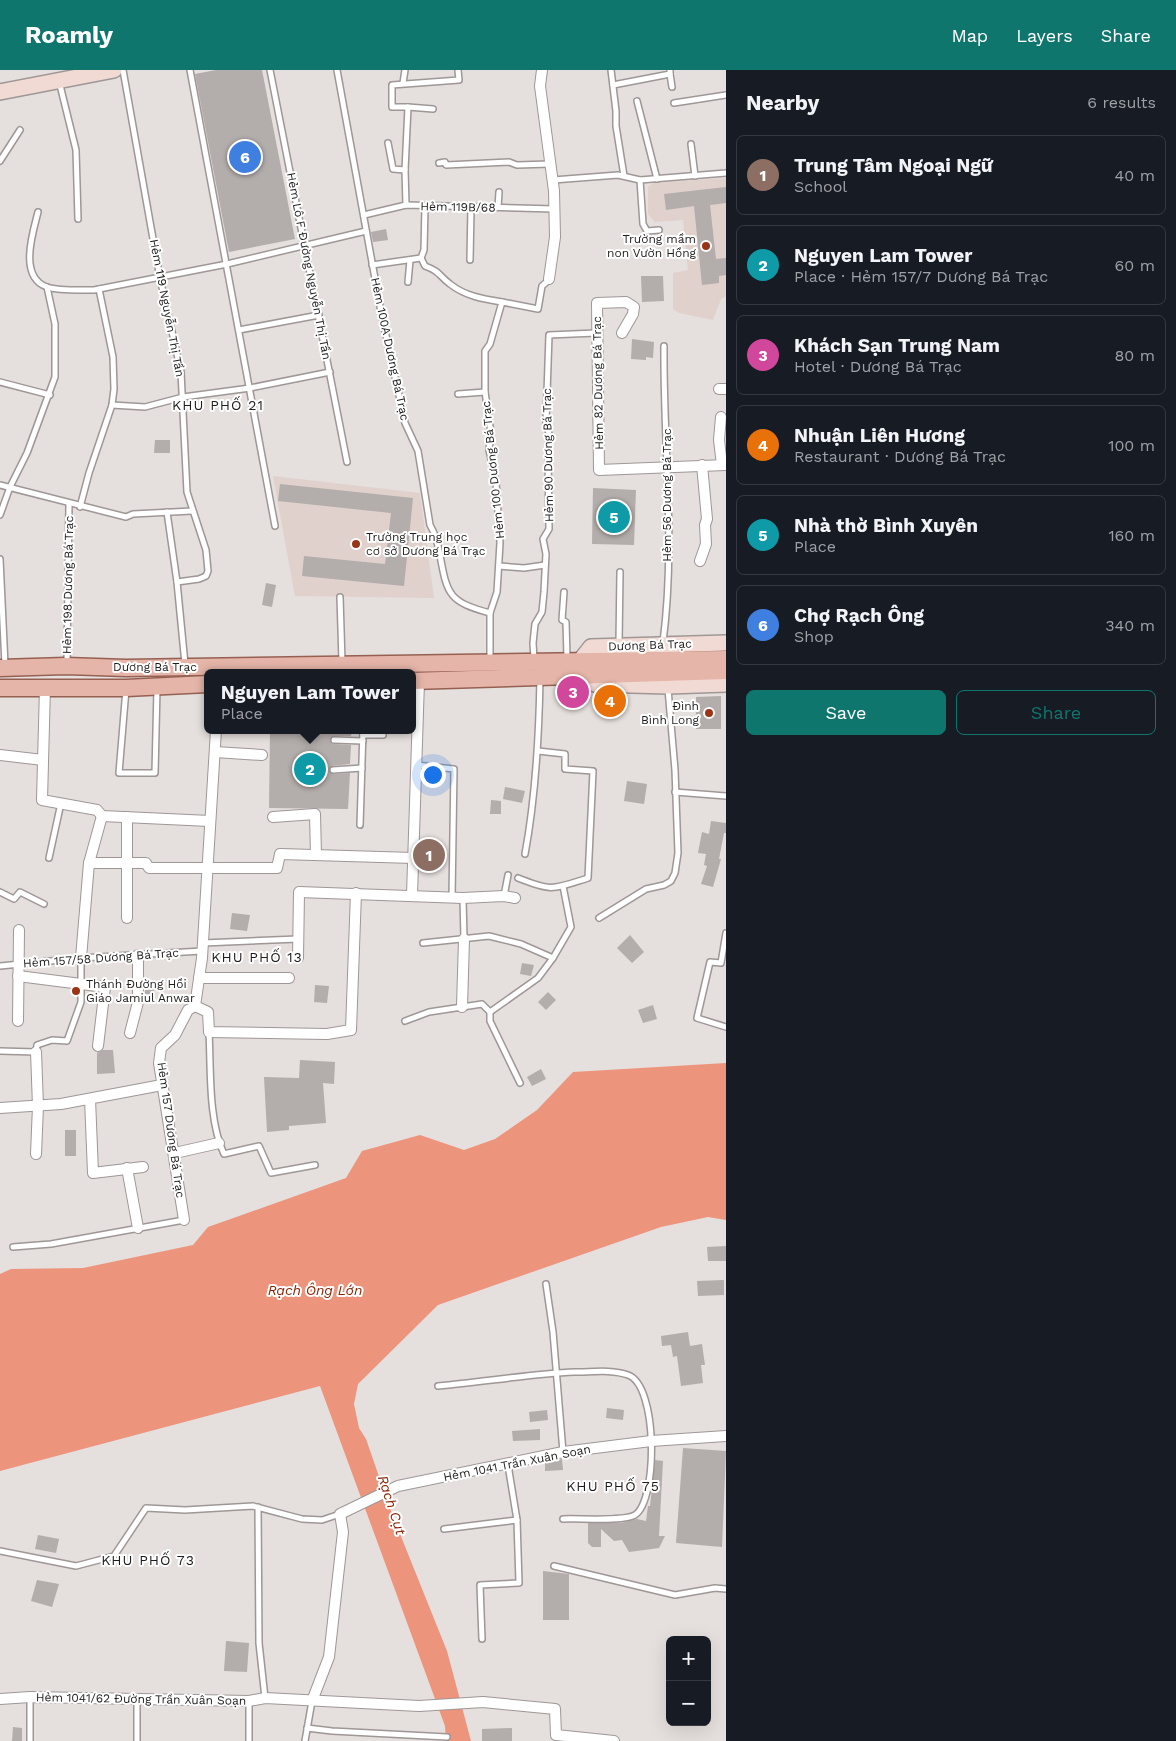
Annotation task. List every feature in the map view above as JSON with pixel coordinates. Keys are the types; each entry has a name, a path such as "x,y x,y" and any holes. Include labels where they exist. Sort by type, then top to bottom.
{"main road":[{"path":"584,667 726,659"},
{"name":"Dương Bá Trạc","path":"3,668 66,666 144,668 490,662 537,669"},
{"name":"Dương Bá Trạc","path":"416,681 537,669 584,667"},
{"path":"584,667 726,671"},
{"path":"144,668 150,686"},
{"name":"Dương Bá Trạc","path":"0,688 126,688 204,684"}],"street":[{"path":"0,92 58,75 114,70"},
{"path":"542,70 540,86 552,180 555,237 549,279"},
{"name":"Hẻm 82 Dương Bá Trạc","path":"622,333 634,314 634,308 626,302 597,303 599,470 668,468"},
{"path":"668,468 724,465 719,440 721,418"},
{"path":"700,561 706,544 705,525 707,519 702,465"},
{"name":"Dương Bá Trạc","path":"726,643 591,647 584,667 595,684 668,686 726,684"},
{"path":"412,895 416,765 416,681"},
{"path":"45,687 42,800 97,810 102,816 210,820"},
{"name":"Hẻm 157 Dương Bá Trạc","path":"184,1220 159,1063 161,1048 176,1035 188,1010 195,1006 203,947 216,734"},
{"path":"214,752 262,755"},
{"path":"0,755 44,760"},
{"path":"273,817 315,814 316,855"},
{"path":"82,958 89,863 102,816"},
{"path":"127,817 127,918"},
{"path":"89,863 146,863 149,868 277,868 280,854 414,858"},
{"path":"298,958 299,892 463,898 504,896 515,898"},
{"path":"195,1006 208,1012 209,1032 327,1034 351,1030 356,893"},
{"path":"18,1020 19,930"},
{"path":"462,1007 464,939"},
{"path":"130,1033 138,1002 138,955"},
{"path":"18,976 105,987 98,1046"},
{"path":"199,978 289,978"},
{"path":"36,1052 38,1106 36,1154"},
{"path":"0,1108 38,1106 90,1099 162,1085"},
{"path":"90,1099 94,1172 143,1167"},
{"path":"175,1154 219,1143"},
{"path":"127,1168 138,1228"},
{"name":"Hẻm 1041 Trần Xuân Soạn","path":"340,1514 398,1486 508,1465 563,1452 651,1441 726,1436"},
{"path":"312,1701 329,1657 343,1532 340,1514"},
{"name":"Hẻm 1041/62 Đường Trần Xuân Soạn","path":"0,1699 30,1697 249,1701 265,1698 419,1706 483,1702 555,1709 556,1735 614,1741"}],"lane":[{"name":"Hẻm 119 Nguyễn Thị Tần","path":"123,70 160,278 181,372 187,492 206,550 208,572 206,576 199,580 178,582"},
{"path":"190,70 275,526"},
{"name":"Hẻm Lô F Đường Nguyễn Thị Tần","path":"270,70 347,462"},
{"name":"Hẻm 100A Dương Bá Trạc","path":"337,70 372,265 405,423 418,450 430,525 435,533 449,592 455,600 466,606 490,613"},
{"path":"403,83 405,70"},
{"path":"433,109 392,107 392,85 459,80 458,70"},
{"path":"611,70 616,126 624,176"},
{"path":"613,85 670,72 672,87"},
{"path":"58,75 76,150 78,219"},
{"path":"674,103 726,95"},
{"path":"637,101 656,179"},
{"path":"406,205 405,170 408,107"},
{"path":"0,161 20,130"},
{"path":"388,143 393,169 405,170"},
{"path":"691,144 695,176"},
{"path":"440,163 445,162 446,165 509,162 517,165 550,164"},
{"path":"552,180 624,176 640,180 726,173"},
{"path":"640,180 643,224 647,231 659,230"},
{"path":"498,207 499,192"},
{"name":"Hẻm 119B/68","path":"364,215 406,205 554,209"},
{"path":"425,206 424,250 421,258 425,266 438,271 449,284 470,296 524,308 540,307 542,286 549,279"},
{"path":"470,260 471,207"},
{"path":"38,212 31,242 30,261 32,273 38,281 47,287 77,290 99,289 160,278 366,232"},
{"path":"372,265 421,258"},
{"path":"408,282 410,260"},
{"path":"0,516 10,487 27,453 50,395 55,377 55,324 47,287"},
{"path":"80,507 89,473 112,405 113,357 99,289"},
{"name":"Hẻm 100 Dương Bá Trạc","path":"490,662 490,613 497,592 500,543 496,482 489,450 490,433 485,392 485,351 490,344 502,302"},
{"path":"239,330 319,315"},
{"name":"Hẻm 90 Dương Bá Trạc","path":"526,854 533,814 538,751 537,669 533,644 535,624 542,612 545,565 544,539 549,529 548,451 550,434 546,422 549,335 596,333"},
{"name":"Hẻm 56 Dương Bá Trạc","path":"663,645 670,530 664,346"},
{"path":"112,405 145,408 183,398 250,388 330,372"},
{"path":"0,382 50,395"},
{"path":"458,394 485,392"},
{"path":"0,485 34,492 80,507 126,517 133,514 192,510"},
{"name":"Hẻm 198 Dương Bá Trạc","path":"66,666 69,504"},
{"path":"168,512 178,582 186,667"},
{"path":"0,559 3,668"},
{"path":"499,566 524,568 545,565"},
{"path":"619,646 620,572"},
{"path":"564,592 562,620 566,622 584,667"},
{"path":"340,597 342,665"},
{"path":"126,688 119,773 155,773 150,686"},
{"path":"599,918 646,889 671,881 675,873 678,853 668,686"},
{"path":"360,825 363,735"},
{"path":"334,740 363,735 383,735"},
{"path":"518,878 545,889 588,878 593,771 564,769 565,754 538,751"},
{"path":"416,765 454,769 452,897"},
{"path":"333,770 362,768"},
{"path":"675,792 726,796"},
{"path":"49,858 61,803"},
{"path":"504,896 508,875"},
{"path":"490,1012 538,978 554,958 571,927 562,886"},
{"path":"0,892 14,899 20,892 44,904"},
{"path":"463,898 464,939"},
{"path":"726,933 721,963 710,962 697,1018 726,1027"},
{"path":"423,943 489,936 520,944 554,958"},
{"name":"Hẻm 157/58 Dương Bá Trạc","path":"0,966 298,939"},
{"path":"0,1051 36,1052 36,1045 44,1042 52,1040 67,1041 81,1002 82,958"},
{"path":"404,1021 429,1012 482,1004 490,1012 490,1021 520,1082"},
{"path":"209,1032 211,1091 219,1143 224,1154 259,1146 271,1174 315,1165"},
{"name":"Hẻm 157 Dương Bá Trạc","path":"14,1247 51,1244 184,1220"},
{"path":"546,1284 558,1373 563,1452"},
{"path":"438,1386 526,1375 611,1371 629,1375 638,1381 645,1394 651,1441 648,1489 642,1509 634,1516 620,1518 563,1519"},
{"path":"482,1639 480,1586 519,1583 517,1520 508,1465"},
{"path":"0,1551 76,1566 114,1556 146,1508 185,1510 221,1506 258,1508 302,1519 322,1520 340,1514"},
{"path":"258,1508 259,1643 265,1698"},
{"path":"444,1529 517,1520"},
{"path":"554,1566 675,1595 715,1588 726,1589"},
{"path":"30,1697 30,1741"},
{"path":"136,1741 137,1699"},
{"path":"249,1701 249,1741"},
{"path":"305,1741 312,1701"},
{"path":"307,1728 447,1737"}],"shaded area":[{"name":"Trường mầm non Vườn Hồng","path":"726,178 726,296 721,299 713,320 679,313 673,309 673,273 688,270 683,220 655,222 648,214 648,187 653,183"},
{"name":"Trường Trung học cơ sở Dương Bá Trạc","path":"273,476 420,493 434,598 295,596"}],"water":[{"name":"Rạch Ông Lớn","path":"726,1063 726,1220 708,1217 661,1227 438,1305 358,1384 354,1404 359,1428 366,1439 392,1514 447,1651 471,1741 446,1741 445,1726 320,1386 0,1471 0,1274 11,1269 83,1268 193,1245 208,1227 346,1178 362,1151 420,1135 464,1150 495,1139 537,1110 573,1072"}],"building":[{"path":"216,70 262,70 295,239 229,252 195,74"},
{"path":"726,187 726,203 710,205 716,259 726,258 726,275 719,276 719,283 702,285 694,206 666,210 664,194"},
{"path":"386,229 388,240 373,242 371,232"},
{"path":"641,276 663,276 664,301 642,302"},
{"path":"632,339 654,342 653,358 646,357 646,360 631,359"},
{"path":"155,440 170,440 170,453 154,453"},
{"path":"280,484 413,498 404,586 302,576 304,556 385,564 391,513 278,501"},
{"path":"593,488 636,490 634,545 592,544"},
{"path":"266,583 276,585 272,607 262,605"},
{"name":"Đình Bình Long","path":"721,696 721,729 696,729 696,697"},
{"path":"270,734 351,734 351,736 334,736 330,739 333,744 351,745 350,764 332,766 329,770 333,774 350,773 348,809 269,808"},
{"path":"627,781 647,784 644,804 624,801"},
{"path":"505,787 525,791 522,803 503,799"},
{"path":"491,800 501,801 501,814 490,814"},
{"path":"711,821 726,823 726,833 724,833 719,859 721,859 713,887 701,884 707,866 704,865 706,854 698,853 702,832 709,834"},
{"path":"232,913 250,915 247,931 230,929"},
{"path":"630,935 644,952 632,963 617,948"},
{"path":"522,963 534,965 531,976 520,974"},
{"path":"145,980 154,980 154,1003 145,1003"},
{"path":"315,985 329,986 327,1003 314,1002"},
{"path":"548,992 556,1000 546,1010 538,1002"},
{"path":"653,1005 657,1019 643,1023 638,1010"},
{"path":"103,1050 113,1050 115,1073 97,1074 97,1053"},
{"path":"300,1060 335,1062 334,1084 323,1083 326,1123 289,1126 289,1130 267,1132 264,1077 299,1078"},
{"path":"541,1069 546,1079 532,1086 527,1077"},
{"path":"65,1130 76,1130 76,1156 65,1156"},
{"path":"726,1246 726,1261 708,1261 707,1247"},
{"path":"724,1280 724,1295 698,1296 697,1281"},
{"path":"688,1332 690,1346 702,1344 705,1365 701,1365 703,1383 681,1386 677,1356 673,1357 671,1345 662,1346 661,1336"},
{"path":"607,1408 624,1410 623,1420 606,1418"},
{"path":"547,1410 548,1420 530,1422 529,1412"},
{"path":"540,1429 540,1440 513,1441 512,1431"},
{"path":"683,1448 726,1451 722,1547 676,1543"},
{"path":"562,1459 563,1470 545,1471 545,1463"},
{"path":"655,1460 663,1461 659,1536 665,1536 659,1548 629,1552 622,1540 614,1541 601,1529 601,1547 592,1547 588,1543 588,1523 621,1523 637,1519 646,1521 648,1506 650,1506"},
{"path":"38,1535 59,1539 56,1553 35,1549"},
{"path":"543,1571 569,1574 569,1620 543,1620"},
{"path":"37,1580 59,1584 52,1607 31,1601"},
{"path":"226,1641 249,1643 247,1672 224,1671"},
{"path":"13,1727 22,1728 22,1741 12,1741"},
{"path":"512,1728 512,1741 482,1741 482,1729"}],"place":[{"name":"Chợ Rạch Ông","path":"245,157"},
{"name":"Trường mầm non Vườn Hồng","path":"706,246"},
{"name":"Nhà thờ Bình Xuyên","path":"614,517"},
{"name":"Trường Trung học cơ sở Dương Bá Trạc","path":"356,544"},
{"name":"Khách Sạn Trung Nam","path":"573,692"},
{"name":"Nhuận Liên Hương","path":"610,701"},
{"name":"Đình Bình Long","path":"709,713"},
{"name":"Nguyen Lam Tower","path":"310,769"},
{"name":"Trung Tâm Ngoại Ngữ","path":"429,855"},
{"name":"Thánh Đường Hồi Giáo Jamiul Anwar","path":"76,991"}],"district":[{"name":"KHU PHỐ 21","path":"218,405"},
{"name":"KHU PHỐ 13","path":"257,957"},
{"name":"KHU PHỐ 75","path":"613,1486"},
{"name":"KHU PHỐ 73","path":"148,1560"}],"water label":[{"name":"Rạch Cụt","path":"392,1505"}]}
